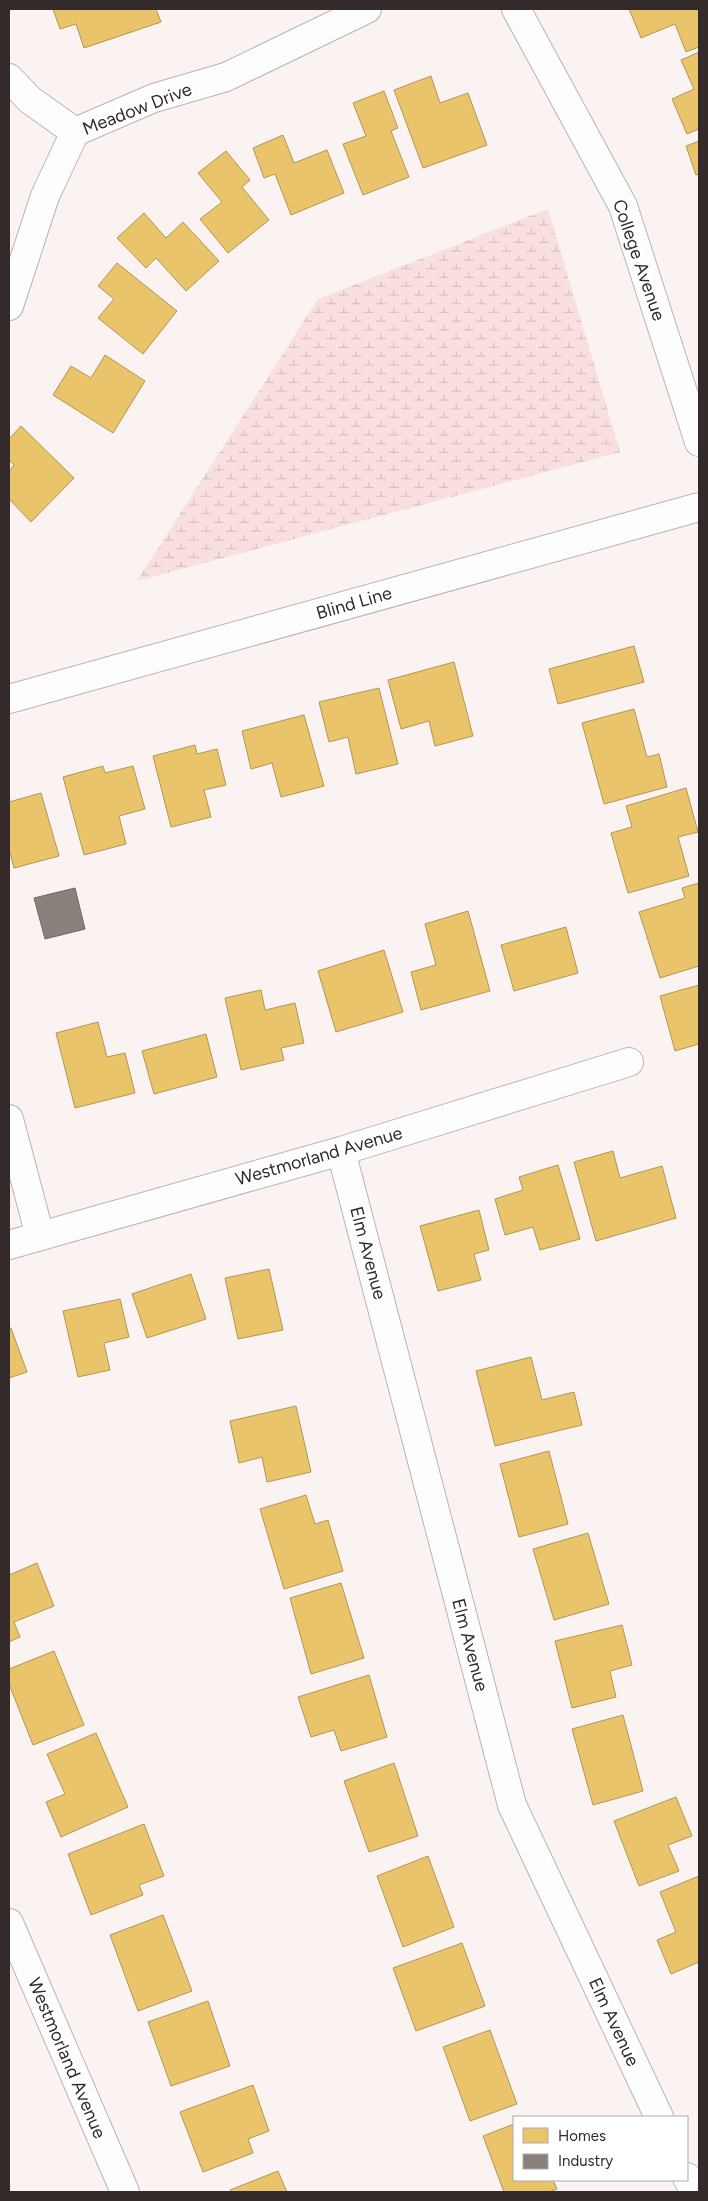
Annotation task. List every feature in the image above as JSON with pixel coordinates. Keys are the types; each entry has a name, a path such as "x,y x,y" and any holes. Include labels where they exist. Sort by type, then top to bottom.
{"street":[{"name":"Meadow Drive","path":"9,306 45,196 75,132 154,98 226,77 368,9"},
{"name":"College Avenue","path":"516,9 623,206 699,442"},
{"path":"9,78 30,100 75,132"},
{"name":"Blind Line","path":"9,699 699,507"},
{"name":"Westmorland Avenue","path":"9,1245 341,1151 628,1062"},
{"path":"9,1119 40,1236"},
{"name":"Elm Avenue","path":"341,1151 512,1805 659,2116"},
{"name":"Westmorland Avenue","path":"9,1923 125,2192"},
{"path":"688,2179 694,2192"}],"green space":[{"path":"548,209 620,452 137,581 318,299"}],"building: Homes":[{"path":"53,9 156,9 161,22 84,48 76,24 60,29"},
{"path":"629,9 699,9 699,47 686,52 675,24 641,38"},
{"path":"699,52 699,129 687,134 672,99 694,89 681,60"},
{"path":"431,76 440,103 468,93 487,145 423,168 394,90"},
{"path":"384,91 398,128 391,131 409,177 363,195 343,144 366,136 353,103"},
{"path":"283,135 294,163 327,150 344,193 291,215 275,174 264,178 253,148"},
{"path":"699,141 699,174 696,175 686,146"},
{"path":"226,151 250,180 242,187 269,220 228,253 200,219 222,202 198,173"},
{"path":"144,213 166,238 183,222 219,261 186,291 156,258 146,268 117,238"},
{"path":"117,263 177,311 143,354 98,318 114,299 98,286"},
{"path":"105,355 145,381 113,433 53,395 71,366 91,378"},
{"path":"21,426 74,478 31,522 9,499 9,471 14,465 9,460 9,439"},
{"path":"634,646 644,682 558,704 549,669"},
{"path":"454,662 473,736 435,746 429,721 401,729 388,680"},
{"path":"379,688 398,764 356,774 348,737 329,742 319,702"},
{"path":"634,709 647,757 659,754 667,787 604,804 582,723"},
{"path":"304,715 324,786 281,797 272,763 251,769 242,731"},
{"path":"195,745 197,754 217,749 226,785 204,790 211,817 171,827 153,756"},
{"path":"103,766 105,773 133,766 145,809 119,816 126,844 84,855 63,777"},
{"path":"686,788 698,832 678,837 689,876 628,893 611,833 632,827 626,806"},
{"path":"41,793 59,856 14,868 9,849 9,802"},
{"path":"699,883 699,966 660,978 639,912 685,898 682,888"},
{"path":"468,911 490,991 421,1010 411,972 436,965 425,924"},
{"path":"566,927 578,973 514,991 501,945"},
{"path":"384,950 403,1012 336,1032 318,971"},
{"path":"699,985 699,1044 675,1051 660,996"},
{"path":"261,990 265,1010 295,1003 304,1043 281,1048 284,1060 241,1070 225,998"},
{"path":"98,1022 107,1057 125,1053 135,1093 75,1108 56,1033"},
{"path":"206,1034 217,1077 154,1094 142,1051"},
{"path":"613,1151 620,1178 662,1166 676,1218 596,1241 574,1162"},
{"path":"558,1165 580,1239 540,1250 533,1227 505,1235 495,1199 523,1190 519,1177"},
{"path":"479,1210 489,1250 474,1254 481,1280 438,1291 420,1226"},
{"path":"269,1269 283,1330 238,1339 225,1278"},
{"path":"191,1274 206,1319 147,1338 132,1294"},
{"path":"120,1299 129,1337 104,1343 110,1370 78,1377 63,1311"},
{"path":"11,1328 27,1372 9,1378 9,1329"},
{"path":"531,1357 542,1400 574,1392 582,1425 495,1446 476,1371"},
{"path":"296,1406 311,1472 267,1482 262,1457 239,1463 230,1421"},
{"path":"549,1451 568,1524 519,1537 500,1464"},
{"path":"306,1495 315,1524 328,1520 343,1571 284,1589 260,1509"},
{"path":"588,1533 609,1604 554,1620 533,1549"},
{"path":"37,1563 54,1606 14,1622 20,1637 9,1642 9,1575"},
{"path":"341,1583 364,1658 311,1674 290,1598"},
{"path":"622,1625 632,1665 610,1671 616,1697 572,1708 555,1641"},
{"path":"54,1651 84,1725 33,1745 9,1684 9,1669"},
{"path":"369,1675 387,1737 341,1751 334,1730 311,1737 298,1697"},
{"path":"623,1715 643,1791 593,1805 572,1729"},
{"path":"96,1733 128,1807 61,1837 46,1802 65,1794 47,1754"},
{"path":"394,1763 418,1836 369,1852 344,1781"},
{"path":"676,1797 692,1836 668,1845 679,1871 639,1886 614,1821"},
{"path":"144,1824 164,1876 139,1885 143,1895 91,1915 68,1854"},
{"path":"428,1856 454,1927 403,1947 377,1876"},
{"path":"699,1876 699,1962 671,1974 657,1940 676,1932 660,1892"},
{"path":"163,1915 192,1991 138,2011 110,1935"},
{"path":"462,1943 485,2006 416,2031 393,1968"},
{"path":"208,2001 230,2066 171,2086 148,2022"},
{"path":"490,2030 517,2104 470,2121 443,2047"},
{"path":"253,2085 269,2131 248,2139 253,2153 203,2172 180,2112"},
{"path":"513,2124 513,2181 553,2181 557,2189 549,2192 504,2192 483,2136"},
{"path":"278,2171 287,2192 231,2192 230,2190"}],"building: Industry":[{"path":"75,888 85,929 45,939 34,898"}]}
